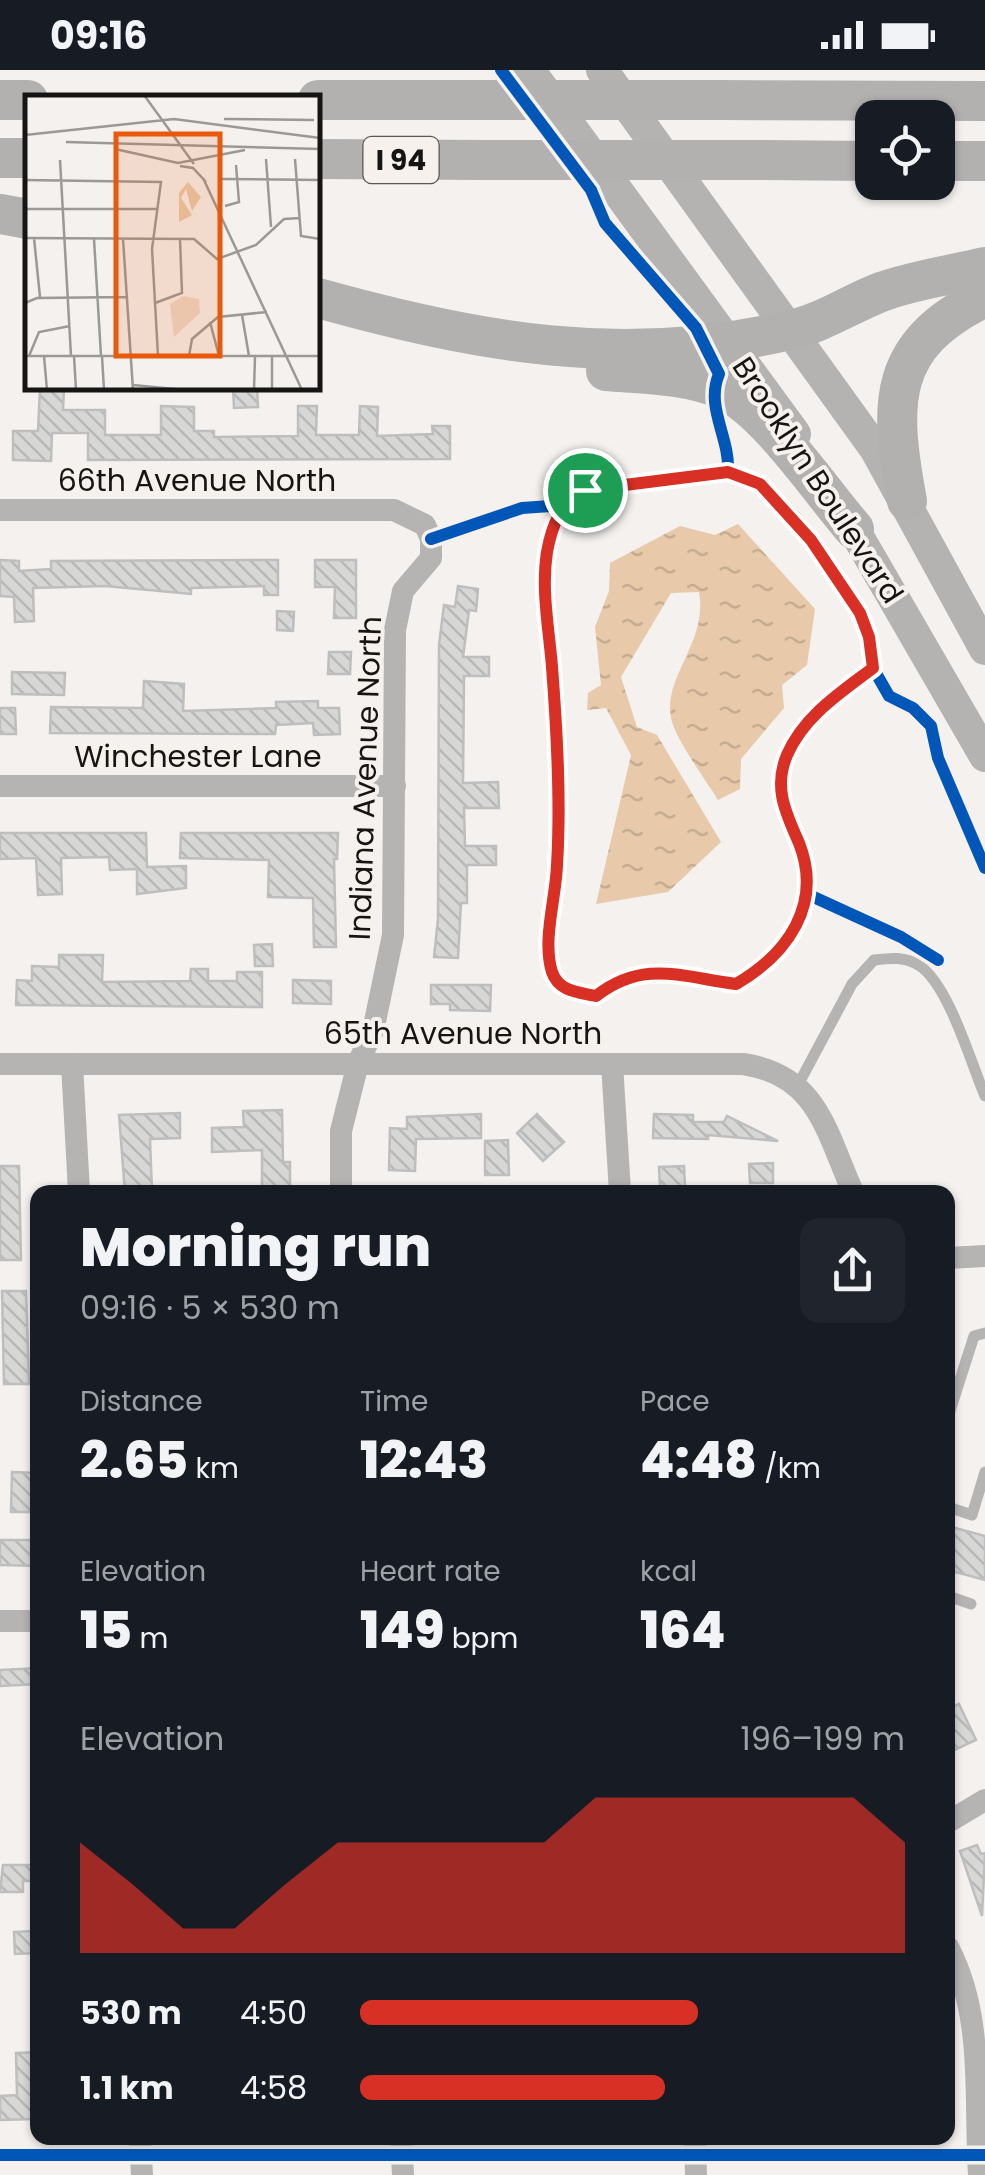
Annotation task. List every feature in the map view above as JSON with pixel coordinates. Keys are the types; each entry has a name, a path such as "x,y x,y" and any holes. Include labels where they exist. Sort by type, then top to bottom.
{"highway":[{"name":"I 94","path":"320,100 985,101"},
{"name":"I 94","path":"320,160 855,160"},
{"path":"955,160 985,161"},
{"path":"0,214 25,218"},
{"path":"807,325 883,291 985,268"},
{"path":"320,299 447,333 548,348 614,350 729,342 985,293"},
{"path":"907,501 898,438 902,373 926,334 985,293"},
{"path":"320,299 404,332 469,348 720,388 763,419 854,530"}],"main road":[{"name":"Brooklyn Boulevard","path":"529,70 803,445 985,756"},
{"name":"Brooklyn Boulevard","path":"602,70 807,325 985,648"}],"street":[{"name":"66th Avenue North","path":"0,510 394,510"},
{"name":"Indiana Avenue North","path":"341,1185 341,1132 358,1062 373,1030 393,935 396,611 402,592 431,558 431,540 425,525 394,510"},
{"name":"Winchester Lane","path":"0,786 395,786"},
{"name":"65th Avenue North","path":"0,1064 743,1064 767,1067 798,1085"},
{"path":"72,1064 78,1185"},
{"path":"612,1064 620,1185"},
{"path":"798,1085 821,1118 850,1185"},
{"path":"955,1258 985,1256"},
{"path":"0,1620 30,1620"},
{"path":"955,1818 985,1800"},
{"path":"955,1964 970,2000 976,2034 979,2175"},
{"path":"140,2145 142,2175"},
{"path":"401,2145 403,2175"},
{"path":"695,2145 696,2175"}],"lane":[{"path":"798,1085 852,984 874,960 898,958 922,967 941,991 985,1096"},
{"path":"955,1394 974,1336 985,1333"},
{"path":"955,1509 979,1518 985,1472"},
{"path":"955,1598 971,1604"}],"water":[{"path":"738,524 815,609 807,665 782,685 784,708 741,759 740,789 718,800 684,748 671,718 673,688 692,643 700,610 699,592 671,593 621,677 637,727 657,735 721,842 668,892 596,904 631,755 606,708 587,710 588,693 601,685 595,627 609,591 610,563 680,526 715,535"}],"building":[{"path":"40,390 64,390 63,410 105,410 105,435 161,435 161,406 194,407 194,431 214,431 214,437 298,436 298,406 317,406 316,435 359,435 360,406 378,407 377,436 433,434 432,426 450,426 450,459 88,460 88,433 52,433 51,461 13,460 13,431 38,431"},
{"path":"233,390 257,390 258,407 234,408"},
{"path":"0,560 19,561 19,571 51,569 51,561 278,560 278,595 264,595 264,586 191,588 191,594 105,586 33,588 34,621 15,622 14,597 0,596"},
{"path":"315,560 356,560 356,618 334,618 335,587 315,587"},
{"path":"458,586 478,589 476,611 469,610 463,657 489,657 489,676 464,676 463,783 498,782 499,808 464,808 465,846 496,846 496,865 467,865 467,903 461,903 458,958 434,957 438,919 439,645 444,605 455,607"},
{"path":"277,611 294,612 293,631 277,630"},
{"path":"329,652 351,652 350,674 328,674"},
{"path":"12,672 65,673 64,695 12,694"},
{"path":"144,681 184,684 183,711 276,708 276,702 318,701 318,708 339,708 340,734 314,735 313,723 276,725 275,734 50,733 51,707 143,708"},
{"path":"0,708 15,708 16,734 0,734"},
{"path":"0,833 146,833 147,867 186,866 186,888 137,894 137,869 110,870 109,857 61,858 62,894 38,895 36,858 0,859"},
{"path":"181,833 338,833 334,859 336,947 314,947 313,898 268,897 269,860 180,858"},
{"path":"272,944 273,966 255,966 254,945"},
{"path":"59,955 103,955 102,982 190,981 191,969 208,969 208,981 237,981 237,972 262,972 262,1007 16,1005 17,980 32,981 32,966 59,967"},
{"path":"293,980 331,981 331,1004 293,1003"},
{"path":"431,985 491,985 490,1011 450,1010 450,1004 431,1004"},
{"path":"282,1110 283,1162 290,1162 290,1185 262,1185 262,1150 212,1152 212,1128 244,1127 243,1111"},
{"path":"180,1113 180,1138 150,1139 152,1185 124,1185 119,1115"},
{"path":"481,1114 481,1138 416,1139 415,1171 389,1170 390,1128 407,1129 407,1117"},
{"path":"537,1114 564,1142 543,1161 517,1133"},
{"path":"654,1114 693,1115 693,1122 724,1122 727,1116 778,1141 708,1135 708,1139 653,1138"},
{"path":"508,1140 509,1175 485,1175 485,1141"},
{"path":"773,1163 773,1183 750,1183 749,1164"},
{"path":"0,1166 19,1166 21,1260 0,1260"},
{"path":"684,1166 685,1185 660,1185 659,1167"},
{"path":"2,1291 26,1291 29,1384 4,1384"},
{"path":"12,1472 30,1473 30,1512 11,1512"},
{"path":"955,1528 985,1536 985,1580 955,1572"},
{"path":"0,1540 30,1540 30,1566 0,1565"},
{"path":"30,1668 30,1684 0,1686 0,1670"},
{"path":"959,1704 976,1740 955,1750 955,1706"},
{"path":"977,1845 981,1854 985,1853 982,1916 960,1851"},
{"path":"3,1865 30,1865 30,1881 23,1881 23,1892 0,1892"},
{"path":"30,1931 30,1953 15,1954 14,1932"},
{"path":"30,2052 30,2119 0,2120 0,2096 17,2095 16,2053"}],"cycle path":[{"path":"501,70 591,190 605,223 696,328 719,374 716,410 728,472"},
{"path":"728,472 764,488 818,545 860,620 873,668 813,717 794,741 783,767 783,800 805,865 807,887 803,907 785,942 755,972 736,984 663,973 630,977 596,995 559,985 549,947 558,864 547,555 559,513 585,490 728,472"},
{"path":"431,539 522,508 565,505"},
{"path":"873,668 889,696 913,708 931,726 938,758 985,868"},
{"path":"807,894 901,937 938,960"},
{"path":"0,2155 985,2155"}],"route":[{"path":"728,472 760,484 779,500 811,540 860,613 869,637 873,668 818,710 800,729 779,783 784,813 800,846 806,872 807,894 798,927 757,972 736,984 645,974 624,976 596,996 559,985 552,970 549,948 558,864 547,555 559,513 570,498 585,490 638,480 728,472"}]}
